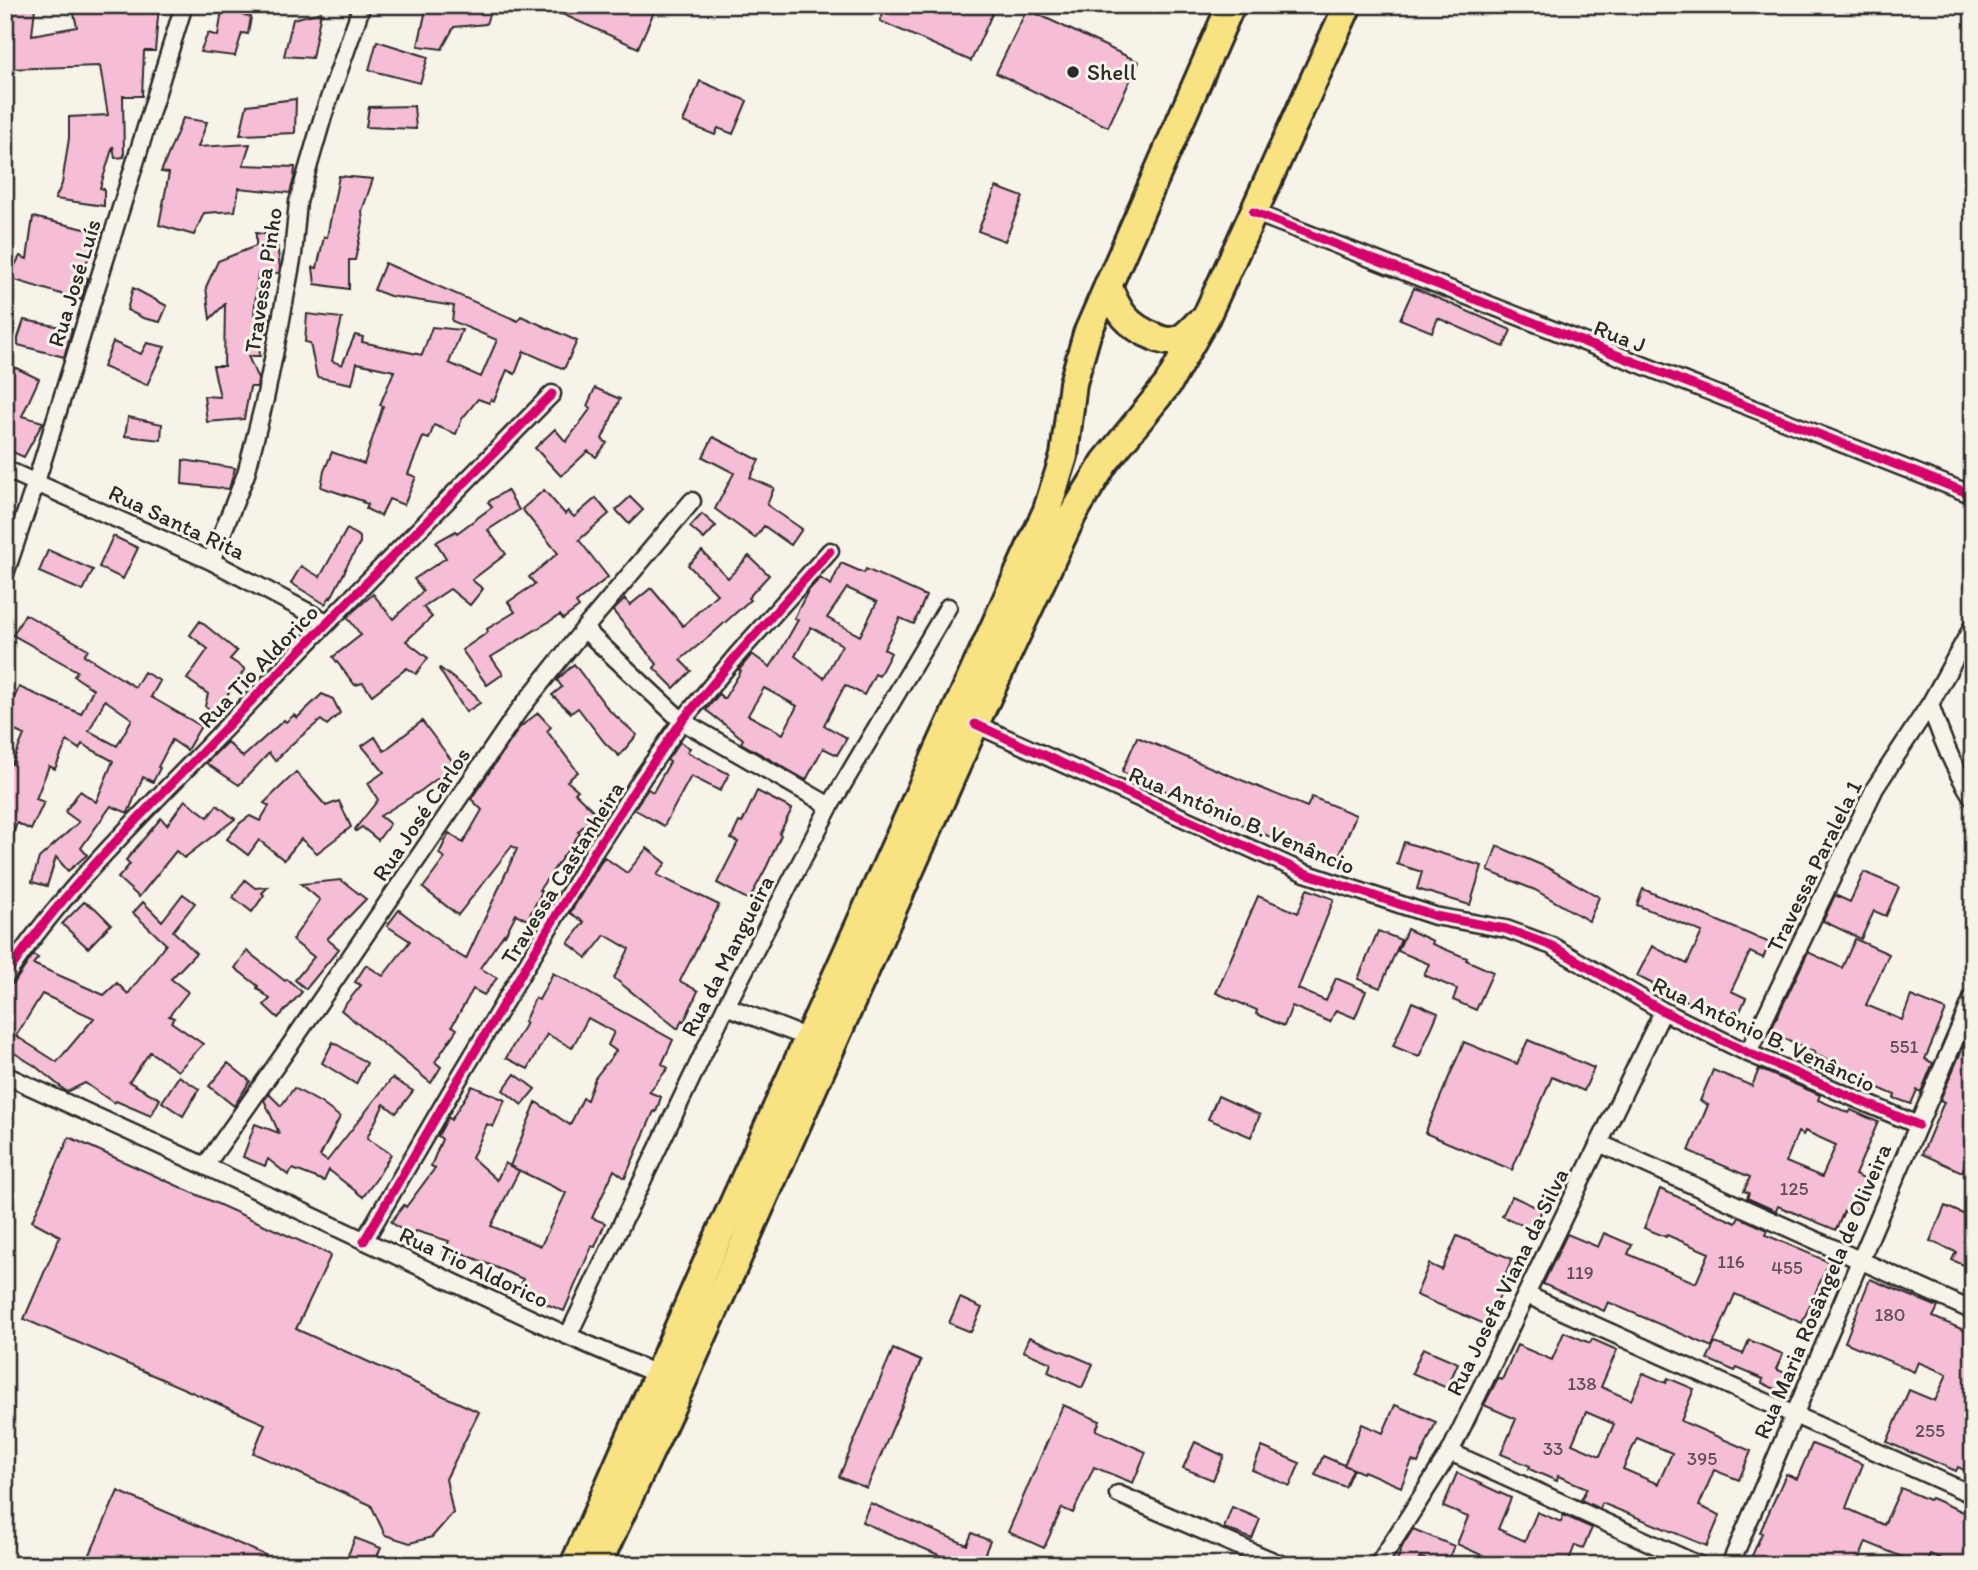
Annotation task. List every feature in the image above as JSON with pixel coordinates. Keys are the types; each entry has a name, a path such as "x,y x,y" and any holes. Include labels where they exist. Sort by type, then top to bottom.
{"highway":[{"path":"574,1565 716,1242 1047,510 1064,456 1073,383 1087,334 1231,5"},
{"path":"597,1565 674,1401 975,724 1073,514 1105,462 1168,384 1206,317 1348,5"},
{"path":"1108,285 1120,312 1129,323 1139,331 1167,342 1182,337 1206,317"}],"street":[{"name":"Rua José Luís","path":"5,574 184,5"},
{"name":"Travessa Pinho","path":"211,561 246,474 280,325 293,254 298,202 324,113 362,5"},
{"name":"Rua J","path":"1253,212 1973,495"},
{"name":"Rua Tio Aldorico","path":"5,977 23,950 80,879 327,622 552,394"},
{"name":"Rua Santa Rita","path":"5,469 211,561 327,622"},
{"name":"Rua José Carlos","path":"205,1166 517,713 583,629 692,501"},
{"name":"Travessa Castanheira","path":"364,1241 594,852 682,721 830,551"},
{"name":"Rua da Mangueira","path":"568,1336 726,1006 830,806 948,607"},
{"path":"1973,626 1930,704 1941,741 1958,777 1973,798"},
{"path":"583,629 682,721 830,806"},
{"name":"Travessa Paralela 1","path":"1748,1053 1875,788 1930,704"},
{"name":"Rua Antônio B. Venâncio","path":"975,724 1305,873 1435,916 1506,929 1552,946 1663,1011 1748,1053 1918,1125"},
{"name":"Rua Maria Rosângela de Oliveira","path":"1730,1565 1918,1125 1968,1022 1973,997"},
{"path":"726,1006 808,1038"},
{"name":"Rua Josefa Viana da Silva","path":"1378,1565 1450,1452 1663,1011"},
{"name":"Rua Tio Aldorico","path":"5,1076 205,1166 568,1336 659,1375"},
{"path":"1598,1143 1973,1311"},
{"path":"1527,1295 1973,1495"},
{"path":"1450,1452 1699,1565"},
{"path":"1118,1494 1282,1565"}],"building":[{"path":"5,5 35,7 32,35 77,27 72,5 159,5 155,51 144,51 142,96 123,96 124,157 115,158 113,146 100,188 104,189 104,206 55,199 62,184 69,138 69,117 108,115 100,66 5,69"},
{"path":"427,5 492,5 486,24 454,27 442,49 418,46"},
{"path":"542,5 657,5 638,48"},
{"path":"887,5 996,5 971,61 880,21"},
{"path":"1027,9 1139,62 1108,127 996,73"},
{"path":"222,10 251,17 248,34 242,33 235,56 200,52 208,33 218,36"},
{"path":"321,12 312,58 284,56 293,19"},
{"path":"377,41 428,57 420,83 369,70"},
{"path":"700,81 747,101 733,134 718,128 715,135 683,122"},
{"path":"296,99 295,133 240,135 247,105"},
{"path":"414,106 416,129 366,127 369,107"},
{"path":"183,118 207,122 198,147 250,144 243,165 295,167 290,193 239,188 235,211 204,213 194,235 159,225 169,173 161,172"},
{"path":"339,176 373,179 362,211 363,223 355,260 349,260 349,289 315,284 313,267 317,268 324,237 327,237"},
{"path":"996,187 1023,197 1005,241 978,231"},
{"path":"33,217 102,233 79,276 88,278 81,300 8,278 20,256 27,259"},
{"path":"256,233 276,236 280,267 279,273 258,274 254,315 272,313 268,333 258,333 260,356 248,356 258,379 257,387 250,387 244,419 207,422 204,396 220,397 213,366 224,366 225,304 210,319 206,287 218,261 256,246"},
{"path":"385,263 518,321 521,316 577,341 564,369 524,351 515,374 507,370 494,401 491,399 489,403 478,399 462,419 456,434 434,425 429,439 423,437 408,474 416,477 404,505 389,499 381,516 366,509 368,504 363,501 321,487 332,452 364,464 383,406 380,405 394,371 357,363 352,384 317,377 310,343 305,342 307,314 342,318 332,361 342,365 355,335 363,337 362,342 422,355 432,327 462,330 449,363 481,377 497,340 452,321 454,306 390,296 374,290"},
{"path":"133,288 167,306 160,322 127,310"},
{"path":"1414,288 1511,330 1504,347 1438,318 1432,332 1400,319"},
{"path":"24,320 72,329 64,357 18,345"},
{"path":"113,342 141,354 147,343 165,347 147,385 103,367"},
{"path":"14,367 39,379 22,416 43,422 24,457 6,449 5,452 5,395"},
{"path":"595,388 620,399 602,439 607,443 596,457 588,451 561,476 535,448 555,429 566,442 591,408 587,406"},
{"path":"128,417 162,424 161,440 125,436"},
{"path":"713,437 759,460 750,478 774,488 767,505 802,529 791,545 764,526 755,538 715,509 734,473 703,457"},
{"path":"183,460 235,468 229,489 182,484"},
{"path":"507,490 519,510 488,530 506,554 472,580 483,589 470,605 450,589 423,607 432,617 406,641 428,658 416,674 407,668 372,695 363,683 355,685 333,657 361,635 347,617 373,594 393,619 423,591 414,579 446,558 436,542 456,531 457,533 492,507 488,502"},
{"path":"544,490 565,514 568,511 574,517 596,498 609,514 579,540 608,577 576,603 579,607 563,619 560,615 491,657 503,674 487,685 462,650 488,632 487,629 515,612 508,602 535,584 529,577 558,553 522,509"},
{"path":"630,497 643,510 629,524 616,510"},
{"path":"702,514 716,526 704,539 690,527"},
{"path":"347,529 360,537 360,543 331,598 325,604 291,583 301,566 320,577"},
{"path":"113,536 138,548 123,579 99,567"},
{"path":"48,550 93,570 83,591 39,572"},
{"path":"702,551 728,578 749,556 769,575 748,598 750,600 680,660 691,671 674,688 654,668 657,664 613,611 625,599 630,605 651,588 683,626 717,594 688,565"},
{"path":"841,563 864,573 866,569 926,596 914,624 900,618 884,649 891,653 879,676 875,674 864,695 845,685 824,725 847,738 837,755 823,748 806,780 741,743 743,739 706,710 719,694 724,699 741,671 739,670 752,654 770,667 798,620 794,618 808,591 820,578 831,585","holes":["847,588 877,602 860,636 827,618","811,627 842,645 824,678 795,656","764,688 797,706 783,734 748,715"]},
{"path":"25,614 88,649 84,655 135,687 144,672 160,681 151,697 201,726 187,750 172,740 153,782 143,777 128,813 111,806 81,848 87,855 68,871 56,857 47,886 32,882 39,858 79,822 65,812 80,791 96,802 113,761 82,744 79,749 67,741 55,769 49,766 36,799 44,802 31,830 17,823 7,851 5,850 5,761 12,764 24,735 5,726 5,719 19,687 81,714 93,689 74,676 77,671 13,635","holes":["105,700 132,719 117,746 89,731"]},
{"path":"200,621 237,651 230,659 245,669 215,713 205,706 208,694 187,679 208,649 190,635"},
{"path":"574,664 609,710 637,735 619,756 605,743 578,708 571,713 552,695 562,687 557,680"},
{"path":"440,668 475,695 480,703 466,712"},
{"path":"322,694 333,699 340,713 327,725 321,720 275,761 269,753 239,785 206,763 227,742 243,757 284,720 286,722 294,715 297,718"},
{"path":"538,713 551,727 547,731 578,772 567,781 578,790 575,793 596,813 578,832 580,833 539,890 542,892 527,920 516,914 505,935 480,968 497,978 484,995 473,989 452,1026 457,1029 435,1062 441,1067 431,1083 341,1010 361,985 355,982 366,965 383,976 410,941 387,926 399,910 466,959 517,849 512,846 458,915 423,888 445,858 439,854 449,833 463,843 482,810 471,799 520,727"},
{"path":"422,721 455,765 422,790 380,816 390,824 378,840 362,827 356,831 378,800 368,783 384,772 362,746 375,737 384,751"},
{"path":"1137,737 1307,807 1312,797 1356,815 1336,863 1122,772"},
{"path":"680,742 690,748 687,752 729,774 720,791 691,776 664,826 634,809 648,789 653,792 670,762 667,760"},
{"path":"296,772 326,806 339,801 351,827 317,853 301,839 284,860 259,840 248,855 227,839 240,823 250,816 260,821 269,806 264,803"},
{"path":"757,791 792,809 749,900 717,883 738,842 731,839"},
{"path":"185,800 208,817 217,805 235,819 184,858 176,851 139,897 118,878 130,864 126,860 161,818 167,825"},
{"path":"1404,842 1482,866 1470,905 1417,889 1422,872 1397,864"},
{"path":"1497,846 1546,867 1599,897 1589,921 1535,890 1488,871"},
{"path":"647,848 666,863 657,875 719,905 680,981 698,991 678,1029 614,978 629,949 605,935 587,958 568,943 584,922 570,913 604,857 627,873"},
{"path":"1864,872 1899,887 1886,916 1874,911 1861,939 1823,921 1835,895 1850,902"},
{"path":"245,880 255,888 268,887 252,912 233,897"},
{"path":"341,880 366,899 327,939 339,949 306,989 295,980 314,957 292,940 320,900 301,884"},
{"path":"1307,889 1334,899 1298,989 1326,1001 1336,978 1366,991 1355,1018 1336,1010 1330,1022 1292,1006 1284,1026 1256,1014 1257,1010 1216,993 1258,896 1298,913"},
{"path":"1643,889 1770,943 1763,958 1750,952 1731,991 1746,998 1734,1025 1637,976 1652,946 1687,964 1702,932 1637,905"},
{"path":"183,894 195,903 173,931 196,953 171,979 188,992 169,1016 174,1018 171,1022 203,1044 178,1071 150,1052 129,1082 160,1099 151,1116 116,1101 114,1103 85,1083 67,1092 35,1066 8,1049 5,1053 5,987 14,983 33,955 38,958 33,964 104,995 117,983 128,994 166,944 133,913 143,902 162,921","holes":["42,994 94,1018 57,1062 16,1036"]},
{"path":"84,902 95,908 111,924 88,948 62,924"},
{"path":"1407,929 1433,941 1432,944 1493,972 1476,1010 1453,1000 1457,989 1424,975 1429,964 1398,951"},
{"path":"1378,931 1401,940 1380,988 1358,979"},
{"path":"1855,939 1889,954 1866,1005 1902,1020 1911,996 1946,1010 1925,1059 1933,1063 1921,1092 1917,1090 1911,1104 1841,1072 1843,1067 1770,1032 1808,952 1842,968"},
{"path":"247,951 302,992 278,1018 264,1005 270,999 235,968"},
{"path":"553,973 673,1040 662,1064 668,1068 649,1092 661,1097 656,1112 654,1111 625,1178 614,1170 592,1218 605,1223 564,1311 518,1293 523,1279 460,1252 456,1260 443,1253 449,1241 416,1231 411,1237 391,1222 404,1205 406,1207 435,1168 431,1166 442,1139 438,1136 448,1117 451,1120 472,1086 505,1100 493,1127 487,1124 472,1158 497,1180 505,1163 510,1166 536,1102 570,1125 583,1098 587,1100 595,1078 616,1051 608,1045 614,1032 588,1018 572,1048 547,1034 528,1069 506,1058 526,1023 524,1022 535,998 539,1000","holes":["510,1166 566,1193 541,1246 491,1226 519,1171"]},
{"path":"1412,1002 1438,1013 1419,1057 1393,1046"},
{"path":"1973,1024 1973,1146 1962,1172 1922,1154 1944,1102 1940,1100"},
{"path":"1528,1040 1594,1068 1584,1091 1552,1077 1512,1170 1425,1133 1464,1042 1517,1064"},
{"path":"333,1042 367,1063 356,1084 322,1063"},
{"path":"228,1063 250,1081 234,1106 209,1086"},
{"path":"1759,1069 1820,1095 1818,1100 1878,1122 1855,1175 1868,1181 1854,1215 1844,1211 1836,1230 1778,1206 1776,1211 1747,1198 1749,1193 1744,1191 1750,1177 1689,1151 1708,1105 1700,1101 1713,1070 1752,1086","holes":["1805,1131 1836,1145 1822,1177 1786,1162 1798,1132 1803,1135"]},
{"path":"515,1074 535,1089 522,1105 503,1090"},
{"path":"179,1076 199,1089 183,1116 162,1102"},
{"path":"392,1078 413,1091 396,1113 384,1104 367,1138 391,1154 363,1197 329,1170 324,1181 293,1169 288,1175 268,1159 265,1166 243,1157 255,1124 279,1133 264,1100 269,1094 281,1106 294,1088 340,1117 320,1156 327,1161"},
{"path":"1218,1096 1260,1115 1251,1137 1208,1119"},
{"path":"69,1137 331,1255 296,1329 479,1412 446,1479 453,1513 432,1537 410,1543 385,1535 371,1505 253,1453 265,1424 24,1319 60,1236 32,1221"},
{"path":"1660,1189 1736,1223 1739,1217 1768,1230 1766,1235 1829,1262 1802,1323 1735,1294 1712,1347 1608,1302 1604,1311 1543,1284 1567,1234 1598,1247 1604,1233 1632,1245 1628,1254 1696,1283 1709,1253 1644,1228"},
{"path":"1512,1196 1542,1210 1533,1230 1502,1216"},
{"path":"1945,1206 1968,1216 1966,1220 1973,1223 1973,1269 1952,1260 1956,1252 1930,1241"},
{"path":"1457,1236 1512,1259 1487,1325 1416,1295 1429,1264 1442,1270"},
{"path":"1870,1279 1938,1307 1933,1317 1973,1334 1973,1474 1958,1467 1956,1471 1887,1442 1909,1390 1935,1401 1947,1374 1918,1362 1914,1372 1845,1342"},
{"path":"960,1298 982,1308 971,1332 949,1323"},
{"path":"1564,1332 1590,1343 1592,1339 1617,1350 1601,1387 1631,1400 1643,1373 1666,1383 1668,1378 1694,1389 1681,1421 1751,1451 1739,1480 1714,1470 1699,1506 1720,1515 1707,1546 1602,1503 1600,1509 1581,1500 1587,1488 1558,1476 1557,1481 1501,1454 1516,1419 1484,1405 1498,1378 1502,1380 1517,1345 1552,1360","holes":["1586,1412 1614,1424 1600,1456 1572,1444","1637,1438 1672,1453 1658,1484 1623,1469"]},
{"path":"1029,1337 1093,1364 1082,1388 1048,1372 1051,1363 1023,1351"},
{"path":"1749,1340 1783,1354 1776,1369 1787,1374 1779,1391 1762,1383 1763,1379 1707,1359 1715,1343 1743,1354"},
{"path":"1423,1348 1458,1363 1447,1388 1412,1373"},
{"path":"893,1349 921,1361 867,1488 839,1477"},
{"path":"1063,1405 1100,1421 1096,1430 1146,1452 1133,1483 1094,1467 1073,1513 1062,1508 1044,1548 1008,1532"},
{"path":"1395,1405 1436,1422 1418,1463 1412,1461 1401,1487 1344,1465 1362,1424 1383,1433"},
{"path":"1195,1442 1224,1456 1213,1480 1183,1468"},
{"path":"1812,1444 1863,1464 1846,1508 1884,1525 1901,1488 1973,1516 1973,1565 1956,1565 1930,1554 1925,1565 1912,1565 1904,1561 1905,1558 1866,1542 1857,1565 1748,1565 1786,1474 1797,1479"},
{"path":"1262,1447 1300,1463 1290,1486 1252,1470"},
{"path":"1323,1456 1353,1469 1345,1487 1315,1475"},
{"path":"1457,1473 1511,1498 1498,1529 1525,1541 1537,1512 1561,1522 1563,1515 1592,1528 1583,1548 1575,1545 1567,1565 1494,1565 1485,1561 1486,1557 1457,1544 1468,1517 1443,1507"},
{"path":"118,1491 288,1565 96,1565 87,1561"},
{"path":"870,1503 967,1545 972,1533 990,1541 980,1565 962,1565 862,1522"},
{"path":"1232,1507 1260,1519 1252,1539 1224,1528"},
{"path":"1413,1529 1454,1546 1446,1565 1438,1565 1420,1557 1417,1565 1395,1565"},
{"path":"355,1538 381,1548 373,1565 344,1565"}],"cycle path":[{"path":"1253,212 1973,495"},
{"path":"5,977 27,945 101,857 552,394"},
{"path":"364,1241 594,852 643,777 682,721 830,551"},
{"path":"975,724 1305,873 1435,916 1506,929 1552,946 1663,1011 1748,1053 1918,1125"}],"place":[{"name":"Shell","path":"1073,72"}]}
